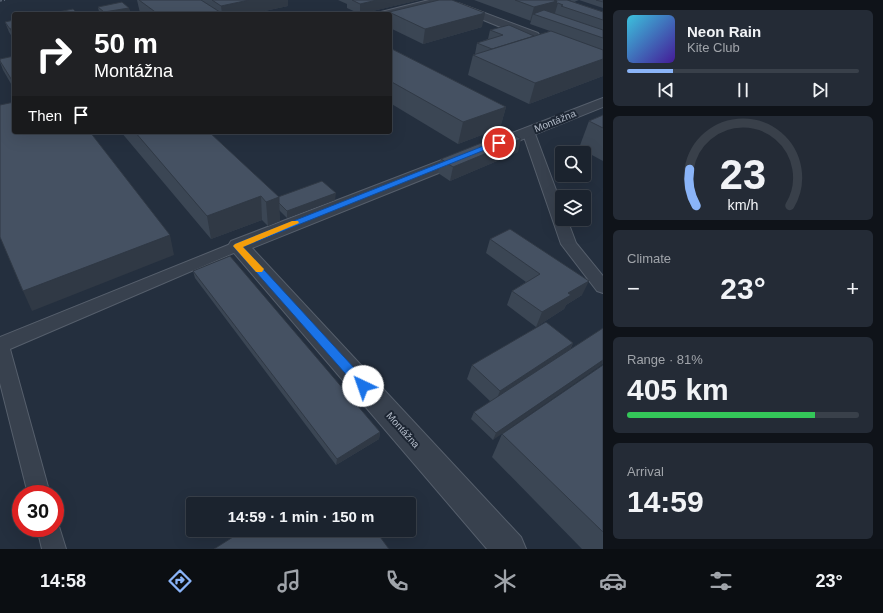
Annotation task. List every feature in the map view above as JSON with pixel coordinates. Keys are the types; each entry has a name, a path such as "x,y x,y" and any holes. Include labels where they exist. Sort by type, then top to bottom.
{"street":[{"path":"392,12 442,0 544,40"},
{"name":"Montážna","path":"509,549 238,246 603,102"}],"lane":[{"path":"528,131 569,244 603,287"},
{"path":"37,485 0,346 238,246"},
{"path":"51,537 54,549"}],"building":[{"path":"139,0 201,0 220,12 155,12"},
{"path":"212,0 249,0 221,6"},
{"path":"352,0 377,0 360,4"},
{"path":"439,0 452,0 485,13 425,29 392,13 392,12 389,12"},
{"path":"515,0 554,0 557,1 534,7"},
{"path":"554,0 567,0 603,12 603,20 561,6 563,5 558,3 556,4 557,1"},
{"path":"122,2 129,8 104,12 98,7"},
{"path":"73,9 76,12 58,12"},
{"path":"544,10 603,30 603,38 533,14"},
{"path":"12,20 12,28 10,29 5,22"},
{"path":"509,25 534,36 492,49 477,43 503,35 490,30"},
{"path":"551,31 603,50 603,59 535,83 473,55"},
{"path":"392,49 506,107 463,122 392,82"},
{"path":"12,56 12,80 0,61 0,59"},
{"path":"12,102 12,134 92,134 170,235 23,291 0,237 0,105"},
{"path":"603,115 603,128 589,121"},
{"path":"509,132 521,139 453,167 441,159"},
{"path":"137,134 211,134 279,197 266,202 261,196 207,216"},
{"path":"322,181 336,193 287,211 279,203 278,197"},
{"path":"510,229 589,281 568,293 571,295 542,312 512,291 540,274 490,239"},
{"path":"230,256 380,432 337,459 193,271"},
{"path":"546,322 573,343 500,391 472,365"},
{"path":"603,328 603,360 496,433 474,412"},
{"path":"603,365 603,532 502,434"},
{"path":"233,537 380,537 389,549 214,549"}],"railway":[{"path":"0,1 5,0"}],"slow traffic":[{"path":"259,269 238,246 295,223"}],"route":[{"path":"363,386 238,246 499,143"}]}
